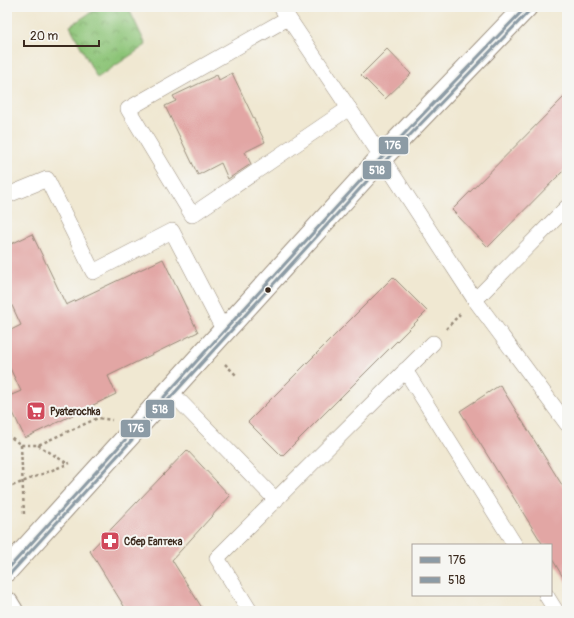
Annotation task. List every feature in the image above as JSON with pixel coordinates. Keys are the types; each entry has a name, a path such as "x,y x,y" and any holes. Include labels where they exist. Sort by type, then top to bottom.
{"street":[{"path":"7,570 382,157 526,7"},
{"path":"7,603 12,611"}],"lane":[{"path":"349,108 192,215 128,109 284,13 349,108 382,157 475,300 567,424"},
{"path":"8,195 47,179 94,272 172,231 224,330"},
{"path":"475,300 567,207"},
{"path":"250,611 217,558 433,343"},
{"path":"405,370 514,544"},
{"path":"169,390 276,500"},
{"path":"547,596 556,611"}],"path":[{"path":"433,343 475,300"},
{"path":"8,436 21,445 38,445 98,418 113,420"},
{"path":"21,445 25,519"},
{"path":"38,445 69,464"},
{"path":"7,488 75,462"}],"green space":[{"path":"99,7 128,7 146,45 97,78 70,26"}],"building":[{"path":"387,49 411,74 385,99 361,75"},
{"path":"232,73 265,142 245,152 251,164 228,179 221,163 198,175 165,106 176,101 173,96 217,75 219,80"},
{"path":"567,94 567,167 488,247 452,210"},
{"path":"32,234 66,305 163,259 198,332 108,376 116,394 25,438 7,400 7,397 21,391 7,362 7,332 21,325 7,295 7,246"},
{"path":"393,277 427,311 282,456 248,422"},
{"path":"500,385 567,493 567,584 552,559 552,544 542,544 460,411"},
{"path":"187,450 230,496 172,560 204,611 127,611 90,551"}],"transit line":[{"name":"176","path":"7,570 382,157 526,7"},
{"name":"518","path":"11,573 386,160 530,10"}],"place":[{"name":"Pyaterochka","path":"36,411"},
{"name":"Сбер Еаптека","path":"110,541"}]}
